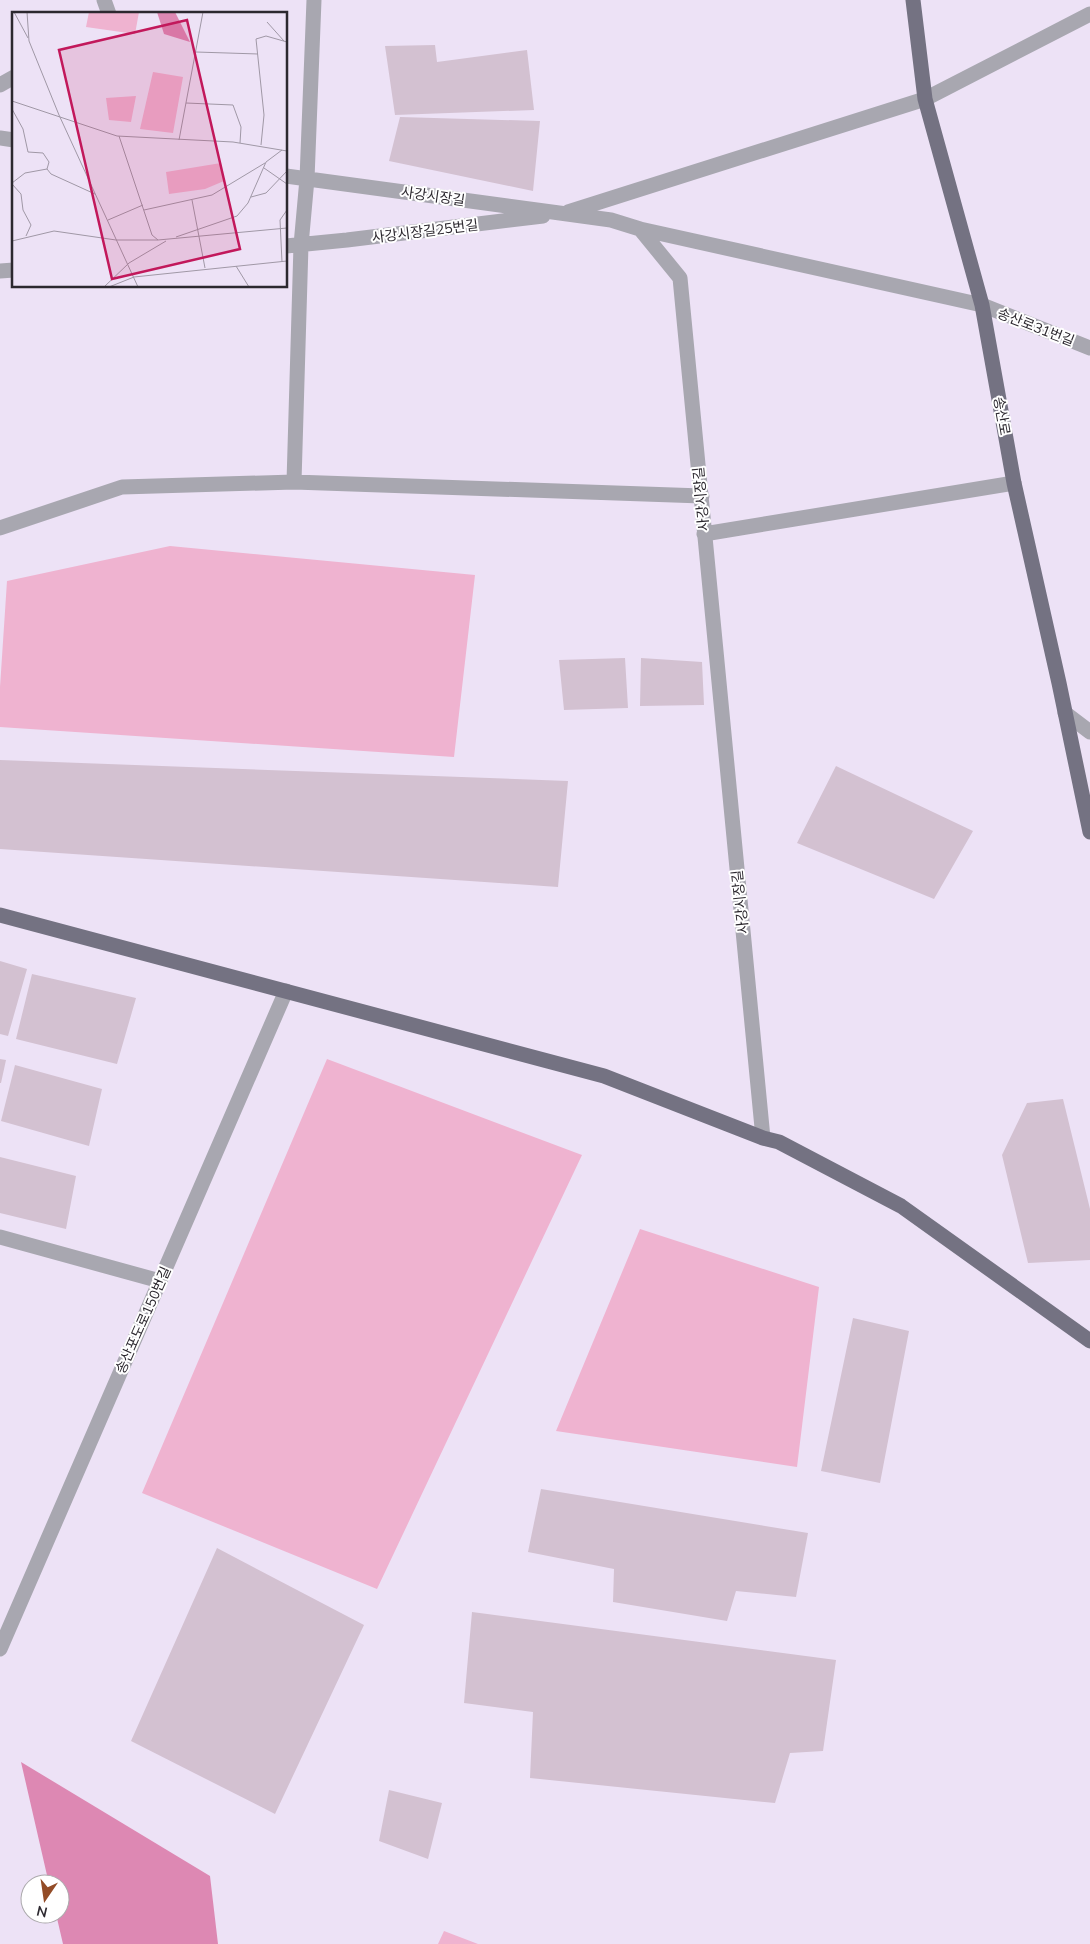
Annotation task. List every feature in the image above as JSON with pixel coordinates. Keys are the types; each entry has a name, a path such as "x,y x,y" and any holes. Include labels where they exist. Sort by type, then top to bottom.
{"main road":[{"name":"송산로","path":"912,0 925,99 982,306 1014,483 1066,713 1090,832"},
{"path":"0,915 604,1076 764,1138 779,1142 901,1206 1090,1341"}],"street":[{"path":"104,0 108,12"},
{"path":"294,482 294,245 307,179 314,0"},
{"path":"564,214 925,99 1090,14"},
{"path":"0,85 12,78"},
{"name":"사강시장길","path":"288,176 611,220 640,229 680,278 764,1138"},
{"name":"사강시장길25번길","path":"294,245 564,214"},
{"name":"송산로31번길","path":"640,229 982,306 1090,348"},
{"path":"0,528 122,487 294,482 702,496"},
{"path":"704,534 1014,483"},
{"path":"1066,713 1090,732"},
{"name":"송산포도로150번길","path":"0,1649 286,992"},
{"path":"0,1237 160,1281"}],"shaded area":[{"path":"170,546 475,575 454,757 0,727 0,687 7,581"},
{"path":"327,1059 582,1155 377,1589 142,1493"},
{"path":"640,1229 819,1287 797,1467 556,1431"},
{"path":"21,1762 210,1876 218,1944 63,1944 58,1924 70,1924 70,1874 47,1874"},
{"path":"444,1931 478,1944 438,1944"}],"building":[{"path":"435,45 437,62 527,50 534,110 395,115 385,46"},
{"path":"400,117 540,121 533,191 389,161"},
{"path":"625,658 628,708 564,710 559,660"},
{"path":"641,658 702,662 704,705 640,706"},
{"path":"0,760 568,781 558,887 0,849"},
{"path":"836,766 973,831 934,899 797,843"},
{"path":"0,961 27,969 8,1036 0,1034"},
{"path":"32,974 136,998 117,1064 16,1039"},
{"path":"0,1059 6,1060 1,1083 0,1083"},
{"path":"15,1065 102,1089 89,1146 1,1121"},
{"path":"1063,1099 1090,1209 1090,1260 1028,1263 1002,1155 1027,1103"},
{"path":"0,1157 76,1176 66,1229 0,1213"},
{"path":"853,1318 909,1331 880,1483 821,1471"},
{"path":"541,1489 808,1533 796,1597 736,1591 727,1621 613,1602 614,1569 528,1552"},
{"path":"217,1548 364,1625 275,1814 131,1741"},
{"path":"472,1612 836,1660 823,1751 790,1753 775,1803 530,1778 533,1712 464,1703"},
{"path":"389,1790 442,1803 428,1859 379,1841"}]}
